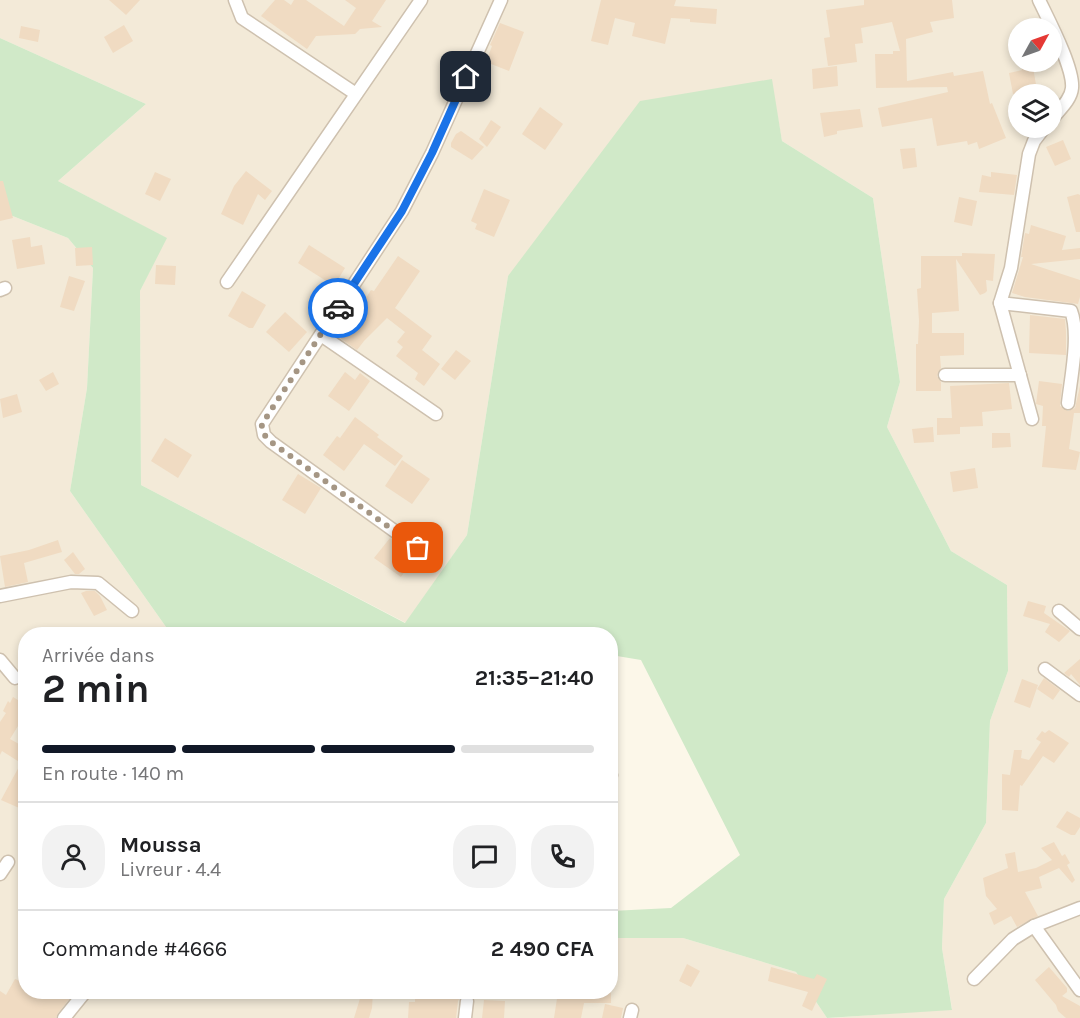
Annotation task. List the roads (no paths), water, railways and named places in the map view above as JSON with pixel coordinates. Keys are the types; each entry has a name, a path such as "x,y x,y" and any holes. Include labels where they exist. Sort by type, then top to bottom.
{"street":[{"path":"234,0 242,18 356,94"},
{"path":"226,282 421,0"},
{"path":"418,548 264,435 262,424 402,211 432,153 501,0"},
{"path":"1039,0 1072,78 1072,90 1062,107"},
{"path":"1032,418 1000,303 1011,268 1029,154 1036,138"},
{"path":"1000,303 1071,311 1076,321 1076,334 1068,404"},
{"path":"321,334 436,414"},
{"path":"945,375 1020,375"},
{"path":"0,596 71,582 98,583 132,611"},
{"path":"1059,611 1080,629"},
{"path":"0,660 15,678"},
{"path":"1045,669 1080,695"},
{"path":"0,874 8,862"},
{"path":"974,979 1012,939 1034,926 1080,908"},
{"path":"1034,926 1080,990"},
{"path":"64,1018 79,999"},
{"path":"465,1018 467,1001"}]}
